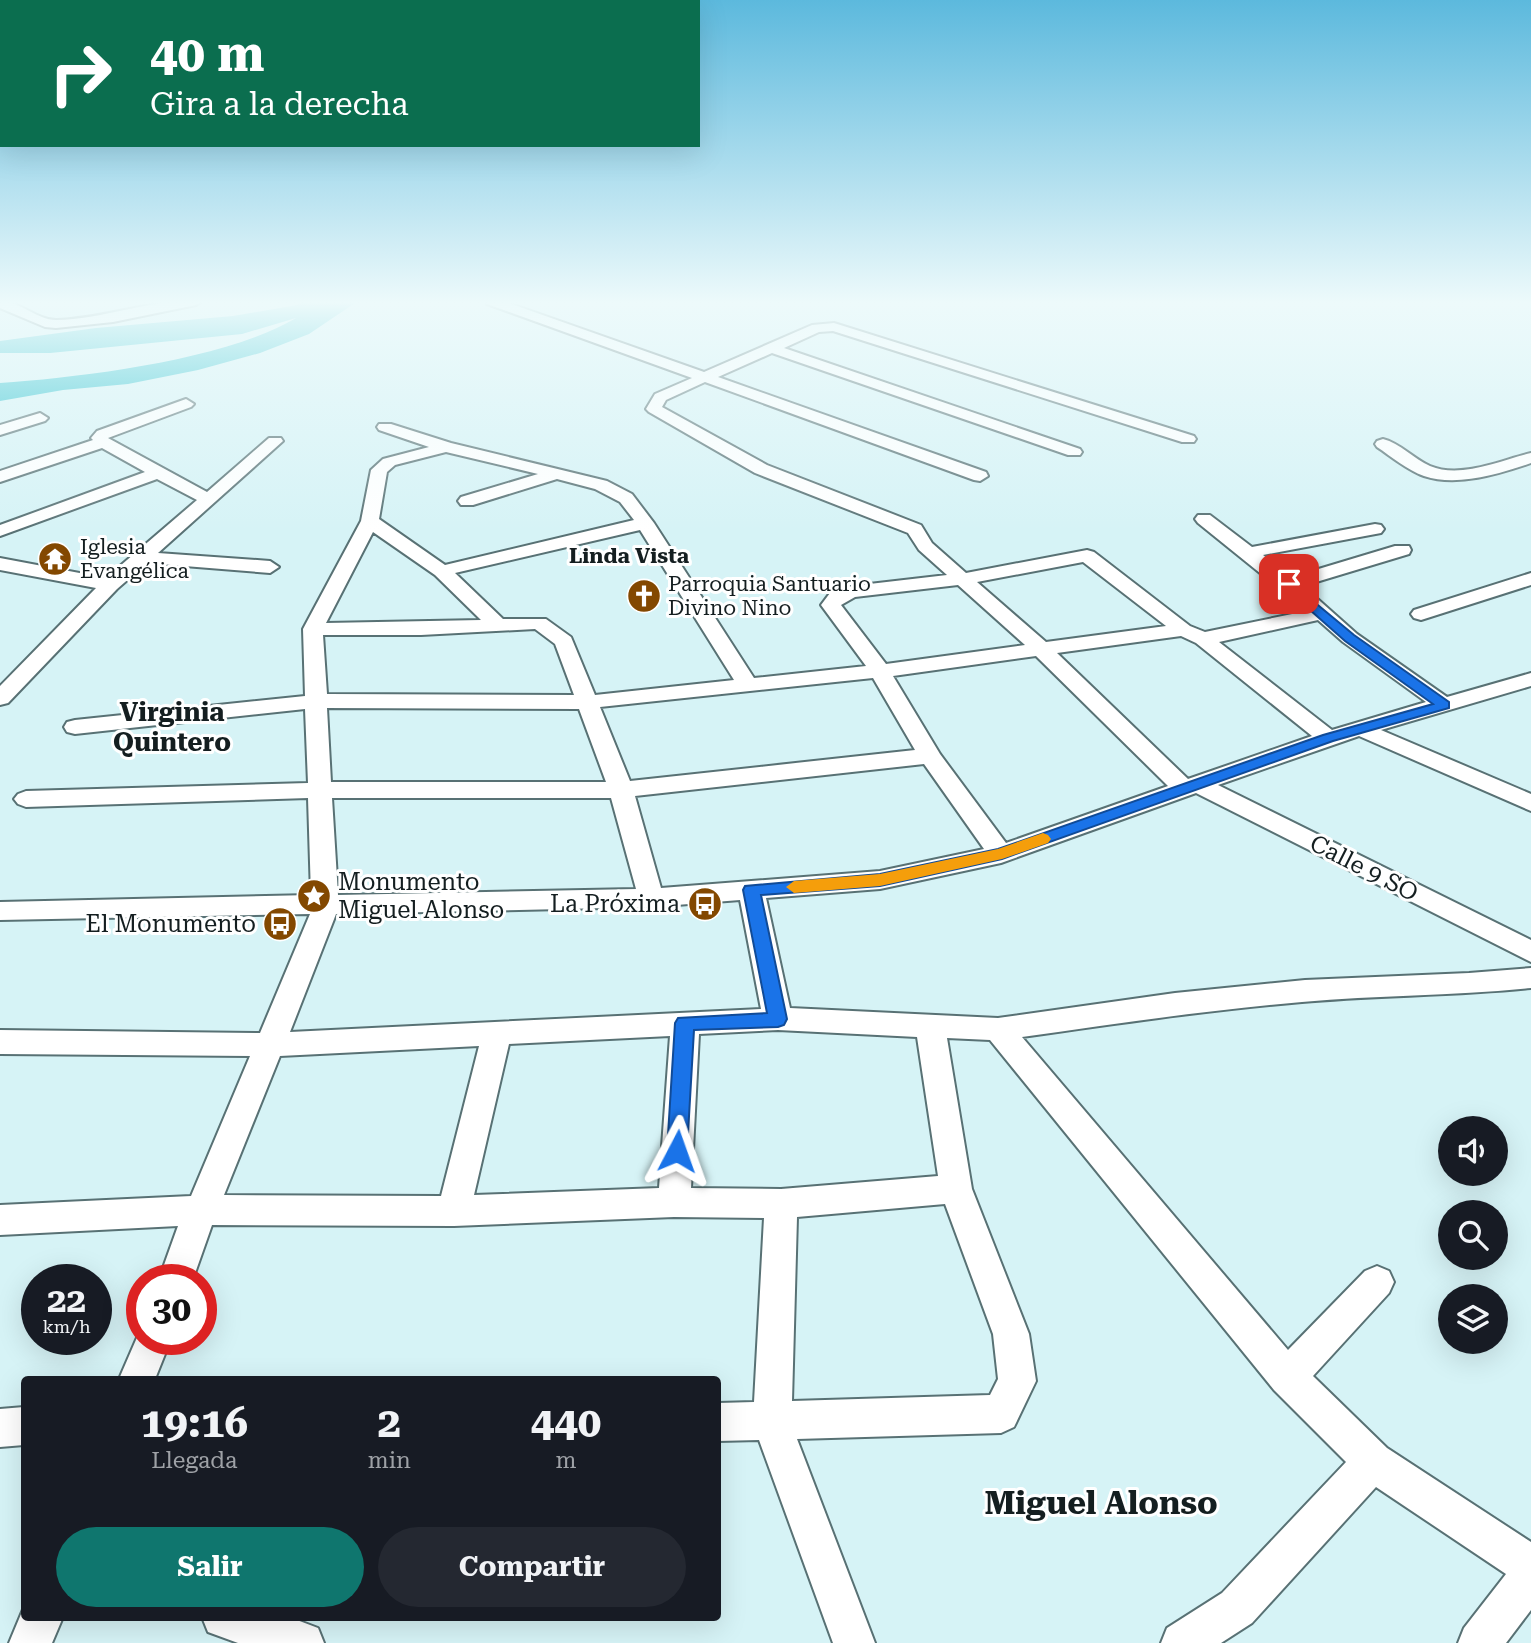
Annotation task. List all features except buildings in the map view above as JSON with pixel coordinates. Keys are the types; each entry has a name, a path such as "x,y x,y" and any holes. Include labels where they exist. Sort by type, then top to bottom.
{"street":[{"path":"704,378 981,476"},
{"name":"Calle 9 SO","path":"704,378 660,397 654,409 761,469 915,529 925,546 1190,786 1531,952"},
{"path":"857,378 1073,452"},
{"path":"994,378 1188,439"},
{"path":"186,404 103,434 99,438 207,499"},
{"path":"0,430 40,418"},
{"path":"385,427 446,447 601,485 626,498 645,523 748,686"},
{"path":"0,698 110,585 275,441"},
{"path":"0,477 103,442"},
{"path":"1383,444 1424,470 1437,474 1455,475 1517,464 1531,458"},
{"path":"181,1264 201,1210 320,926 325,906 313,629 370,521 379,470 389,463 446,447"},
{"path":"0,531 160,472"},
{"path":"467,501 554,475"},
{"path":"1204,519 1289,584 1320,614 1444,705"},
{"path":"370,521 442,571 498,625"},
{"path":"442,571 645,523"},
{"path":"1247,553 1375,529"},
{"path":"1289,584 1402,550"},
{"path":"1002,853 930,756 880,671 831,605 837,597 852,592 962,579 1087,556 1183,630 1203,639 1328,738"},
{"path":"144,557 270,567"},
{"path":"5,569 110,585"},
{"path":"1421,614 1522,582 1531,595"},
{"path":"1203,639 1320,614"},
{"path":"313,629 421,629 539,624 564,641 621,790 651,898"},
{"path":"75,727 317,701 587,702 880,671 1183,630"},
{"path":"0,911 651,898 880,880 1002,853 1328,738 1531,679"},
{"path":"1361,729 1531,803"},
{"path":"26,799 319,790 621,790 930,756"},
{"path":"751,890 778,1019"},
{"path":"0,1042 270,1045 778,1019 998,1029 1175,1004 1266,995 1531,978"},
{"path":"674,1202 685,1023"},
{"path":"721,1422 772,1423 1002,1415 1017,1381 1011,1334 956,1189 930,1026"},
{"path":"998,1029 1287,1377 1373,1462 1531,1566"},
{"path":"454,1211 497,1033"},
{"path":"0,1220 201,1210 454,1211 674,1202 781,1204 956,1189"},
{"path":"781,1204 772,1423 854,1643"},
{"path":"1287,1377 1377,1282"},
{"path":"138,1376 147,1355"},
{"path":"0,1427 21,1426"},
{"path":"1182,1643 1237,1608 1373,1462"},
{"path":"1479,1643 1531,1576"},
{"path":"30,1643 40,1621"},
{"path":"235,1621 303,1643"}],"water":[{"path":"54,378 160,378 0,401 0,383"}],"slow traffic":[{"path":"794,887 880,880 1002,853 1043,839"}],"place":[{"name":"Iglesia Evangélica","path":"55,559"},
{"name":"Parroquia Santuario Divino Nino","path":"644,596"},
{"name":"Monumento Miguel Alonso","path":"314,896"},
{"name":"La Próxima","path":"705,904"},
{"name":"El Monumento","path":"280,924"}],"district":[{"name":"Linda Vista","path":"629,556"},
{"name":"Virginia Quintero","path":"172,727"},
{"name":"Miguel Alonso","path":"1101,1503"}],"route":[{"path":"677,1151 685,1023 778,1019 751,890 880,880 1002,853 1328,738 1444,705 1350,638 1289,584"}]}
